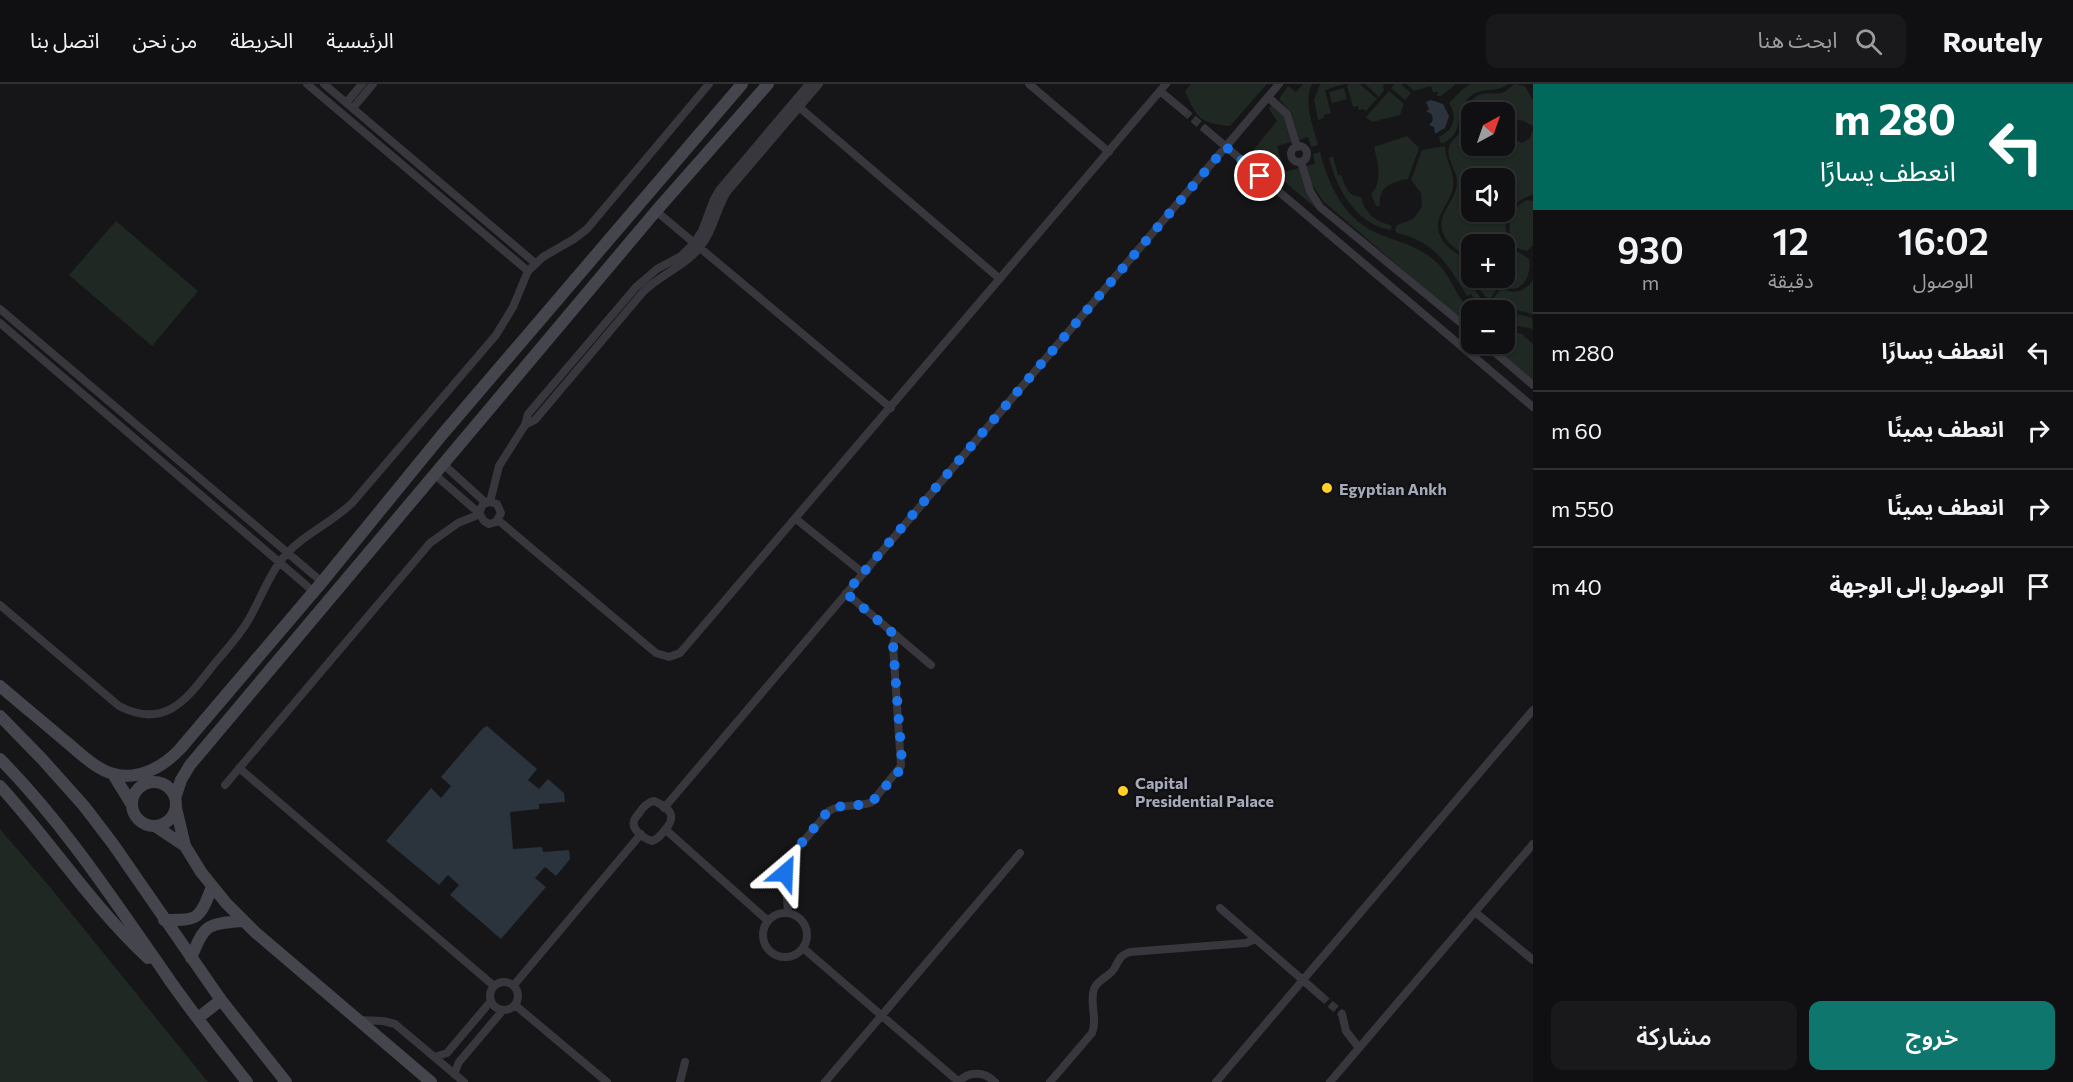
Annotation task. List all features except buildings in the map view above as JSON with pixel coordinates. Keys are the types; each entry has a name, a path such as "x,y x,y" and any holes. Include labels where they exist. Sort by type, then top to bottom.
{"street":[{"path":"307,84 528,271"},
{"path":"324,84 535,263"},
{"path":"349,105 362,84"},
{"path":"349,105 373,84"},
{"path":"0,605 119,706 140,714 155,714 168,711 186,700 244,627 287,553 307,536 340,515 353,502 502,326 513,307 528,271 535,263 586,229 709,84"},
{"path":"132,805 136,791 148,777 180,749 314,592 441,436 742,84"},
{"path":"155,826 169,820 176,803 181,780 190,765 656,211 768,84"},
{"path":"697,246 714,199 720,189 808,84"},
{"path":"225,785 430,543 458,523 479,513 481,507 488,502 499,466 525,425 535,420 643,292 660,277 688,260 708,235 727,192 819,84"},
{"path":"1029,84 1109,152"},
{"path":"664,808 1279,84"},
{"path":"498,520 656,653 669,657 677,655 796,519 1163,88 1184,111"},
{"path":"1268,97 1282,108 1289,118 1297,147 1291,155 1295,161 1301,162 1310,191 1320,207 1461,323"},
{"path":"799,107 1000,279"},
{"path":"1205,129 1533,407"},
{"path":"656,211 891,408"},
{"path":"610,238 624,250"},
{"path":"0,309 322,582"},
{"path":"0,322 314,592"},
{"path":"534,328 547,340"},
{"path":"1497,354 1533,385"},
{"path":"434,474 479,513 481,519 486,523 498,520 501,513 499,507 488,502 442,464"},
{"path":"796,519 863,573"},
{"path":"846,593 931,665"},
{"path":"788,912 785,869 792,855 829,810 835,807 872,802 901,766 893,645 896,636"},
{"path":"0,686 80,753 113,774 132,805 137,819 146,825 155,826 185,846"},
{"path":"1216,1082 1533,710"},
{"path":"0,716 84,806 221,1000 286,1082"},
{"path":"0,759 46,808 75,844 163,971 247,1082"},
{"path":"239,768 494,986"},
{"path":"113,774 148,777 166,786 176,803 185,846 212,887 243,921 431,1082"},
{"path":"0,786 43,835 119,930 163,971"},
{"path":"654,801 673,819 666,830 655,840 650,840 634,827 633,823 649,802 654,801"},
{"path":"666,830 768,920"},
{"path":"514,985 641,834"},
{"path":"1330,1082 1533,844"},
{"path":"825,1082 1020,854"},
{"path":"164,920 188,920 196,917 202,912 212,887"},
{"path":"1220,908 1321,996"},
{"path":"788,912 801,918 806,926 807,935 803,948 796,954 787,957 777,956 770,952 763,938 763,928 768,920 779,913 788,912"},
{"path":"1475,912 1533,960"},
{"path":"191,958 201,935 207,928 215,924 243,921"},
{"path":"1050,1082 1092,1033 1095,1026 1094,990 1099,982 1112,972 1122,956 1130,952 1246,943 1255,939"},
{"path":"803,948 958,1082 974,1073 987,1076 995,1082"},
{"path":"504,981 514,985 519,995 515,1005 503,1010 496,1007 491,1001 490,993 494,986 504,981"},
{"path":"198,1018 221,1000"},
{"path":"435,1058 447,1053 491,1001"},
{"path":"515,1005 607,1082"},
{"path":"484,1009 495,1019"},
{"path":"454,1074 459,1062 503,1010"},
{"path":"1342,1014 1346,1031 1359,1048"},
{"path":"358,1020 395,1024 464,1082"},
{"path":"455,1043 462,1046 466,1053"},
{"path":"680,1082 685,1062"}],"shaded area":[{"path":"1191,84 1267,84 1230,126 1206,121 1197,114 1185,91"},
{"path":"1303,84 1312,84 1308,99 1318,145 1311,147 1308,137 1299,140 1291,112 1279,99 1288,86 1296,92"},
{"path":"1320,84 1344,84 1325,90 1331,113 1318,120 1314,100"},
{"path":"1360,84 1377,99 1366,111 1359,110 1358,106 1353,107 1347,86"},
{"path":"1365,84 1384,84 1384,90 1379,97"},
{"path":"1394,84 1401,84 1411,93 1405,100 1391,88"},
{"path":"1406,84 1456,84 1441,96 1437,96 1438,92 1433,92 1431,86 1414,91"},
{"path":"1471,84 1508,84 1498,89 1476,93 1465,102 1461,102 1456,130 1448,140 1441,144 1439,137 1448,131 1454,118 1449,103"},
{"path":"1515,84 1525,86 1533,101 1533,126 1523,121 1515,122 1515,102 1470,102 1477,96 1504,92"},
{"path":"1344,88 1347,99 1332,103 1329,92"},
{"path":"1389,91 1404,104 1400,115 1372,122 1366,117"},
{"path":"1431,100 1443,104 1449,116 1445,128 1435,134 1434,127 1429,125 1432,122 1432,116 1426,112 1429,109 1426,102"},
{"path":"1272,104 1283,114 1291,142 1277,146 1284,172 1299,168 1304,186 1318,210 1251,153 1277,121 1269,109"},
{"path":"1533,130 1533,194 1520,201 1515,204 1515,168 1461,168 1461,222 1506,222 1507,234 1461,234 1461,253 1447,241 1441,224 1456,189 1457,178 1448,152 1451,142 1461,131 1461,156 1515,156 1515,140 1522,143 1529,139"},
{"path":"1407,136 1419,148 1408,179 1387,186 1381,194 1380,206 1376,206 1371,194 1378,178 1374,147"},
{"path":"1445,146 1453,176 1453,186 1438,226 1444,243 1461,257 1461,286 1440,256 1422,242 1397,233 1395,230 1397,225 1413,219 1422,207 1421,193 1411,180 1422,150"},
{"path":"1320,152 1334,191 1349,213 1359,222 1370,230 1416,249 1440,266 1462,300 1461,319 1323,201 1311,183 1306,166 1315,164 1313,154"},
{"path":"1333,156 1338,175 1341,175 1348,190 1353,195 1361,197 1368,212 1375,219 1390,225 1392,227 1390,230 1367,220 1349,203 1332,170 1329,158"},
{"path":"1527,200 1533,201 1533,245 1527,251 1515,247 1515,234 1510,233 1510,222 1515,222 1515,208"},
{"path":"116,221 198,291 152,346 69,275"},
{"path":"1518,252 1529,259 1529,268 1524,282 1514,289 1508,288 1515,288 1515,253"},
{"path":"1533,280 1533,315 1515,310 1515,300 1492,300 1501,288 1514,292 1526,287"},
{"path":"1462,288 1474,288 1482,300 1471,300 1474,298 1471,294 1467,296"},
{"path":"1479,288 1498,288 1489,300"},
{"path":"1515,314 1532,318 1533,329 1515,325"},
{"path":"1515,332 1522,334 1533,344 1533,380 1502,354 1515,354"},
{"path":"487,726 537,769 528,780 539,789 548,779 564,793 565,802 539,804 539,809 510,812 513,849 542,847 543,852 569,850 570,859 556,876 545,867 535,878 546,887 501,939 450,895 459,885 448,875 439,885 386,841 431,788 441,798 451,786 441,777"},
{"path":"0,829 50,887 208,1082 0,1082"}],"tunnel":[{"path":"1184,111 1205,129"},
{"path":"1321,996 1342,1014"}],"place":[{"name":"Egyptian Ankh","path":"1327,488"},
{"name":"Capital Presidential Palace","path":"1123,791"}],"route":[{"path":"785,873 789,858 829,810 835,807 872,802 900,770 902,762 893,645 896,636 846,593 1226,147 1260,176"}]}
